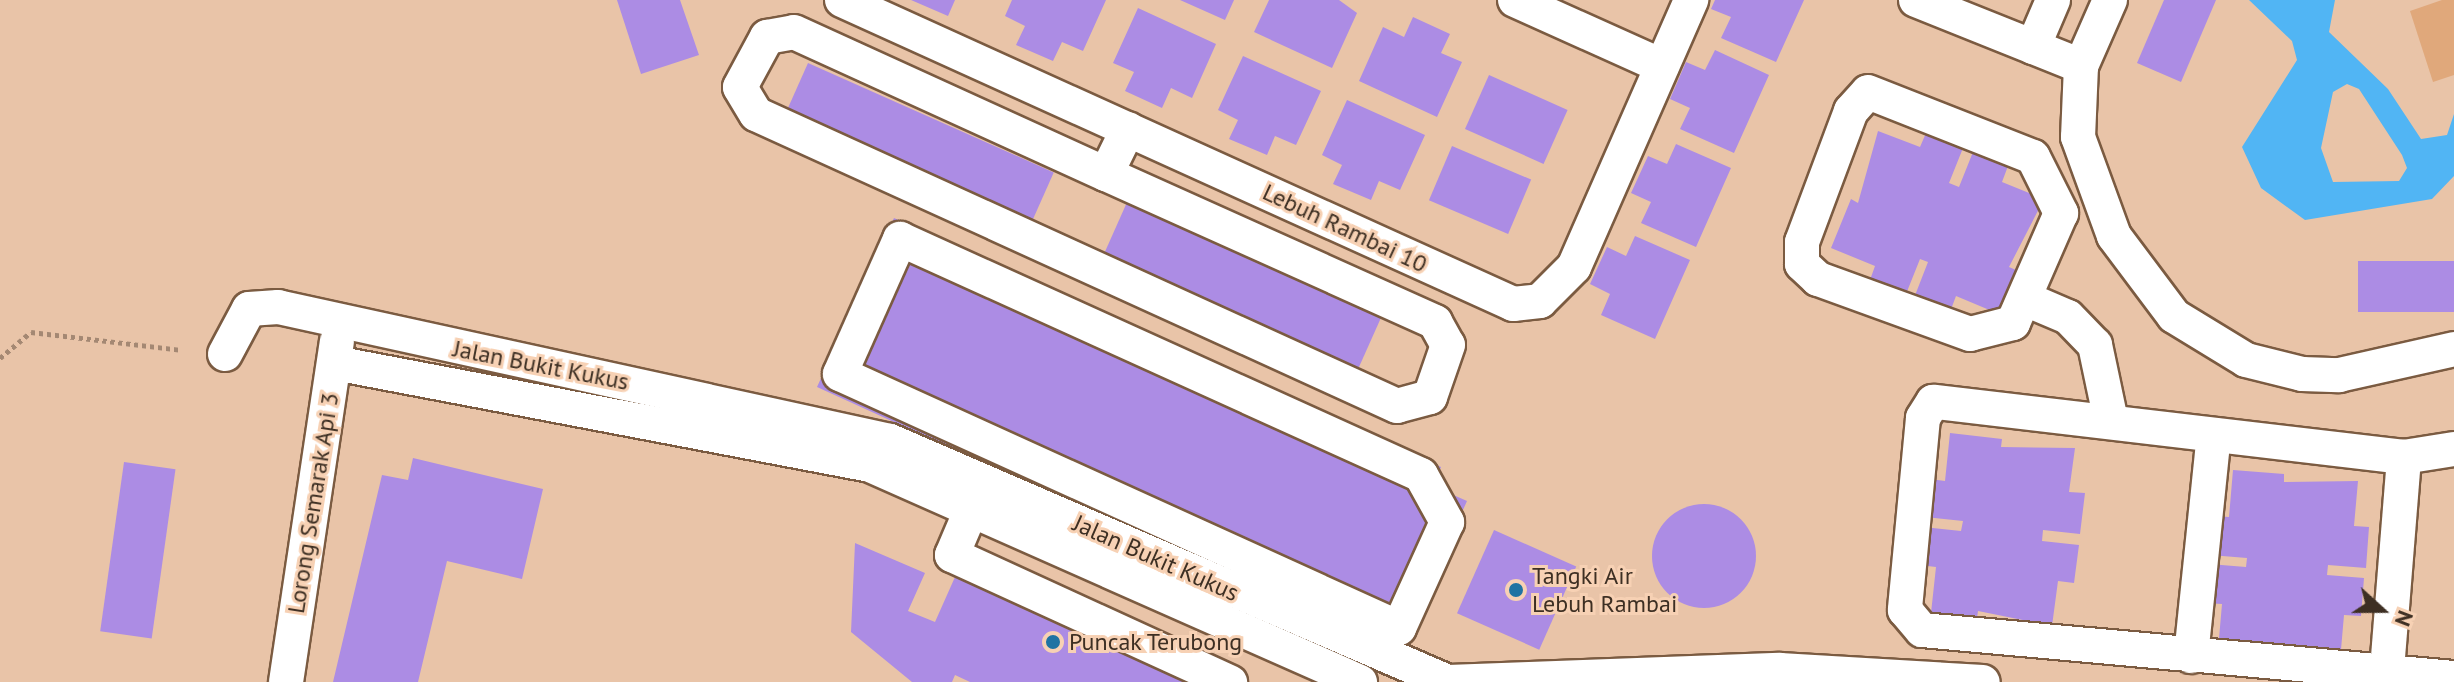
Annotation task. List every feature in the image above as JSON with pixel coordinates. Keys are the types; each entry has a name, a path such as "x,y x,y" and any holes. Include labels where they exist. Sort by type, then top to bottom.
{"street":[{"name":"Lebuh Rambai 10","path":"842,0 1513,304 1540,301 1574,267 1691,0"},
{"path":"1916,0 2081,66"},
{"path":"2033,47 2053,0"},
{"path":"2110,0 2081,66 2078,137 2090,185 2139,279 2206,340 2302,374 2339,375 2454,349"},
{"path":"1526,2 1662,66"},
{"path":"794,32 1106,174 1435,322 1448,345 1430,397 1397,406 756,114 740,87 767,37 794,32"},
{"path":"1883,92 2033,157 2061,213 2028,300 2013,323 1970,334 1809,273 1802,242 1858,98 1883,92"},
{"path":"1106,174 1128,129"},
{"path":"900,239 1421,475 1447,522 1399,628 1073,480 840,374 900,239"},
{"path":"2028,300 2068,317 2095,345 2111,421"},
{"name":"Jalan Bukit Kukus","path":"225,354 249,309 278,307 339,324 798,417 890,441 978,495 1360,682"},
{"name":"Lorong Semarak Api 3","path":"286,682 339,324"},
{"name":"Jalan Bukit Kukus","path":"335,363 870,465 1058,516 1448,682 1780,670 1983,682"},
{"path":"2454,449 2404,457 1943,401 1926,409 1907,619 1922,630 2386,678 2454,678"},
{"path":"2191,656 2214,435"},
{"path":"2386,678 2404,457"},
{"path":"1058,516 1073,480"},
{"path":"978,495 952,555 1230,682"}],"path":[{"path":"0,358 31,332 181,350"}],"shaded area":[{"path":"2442,0 2454,0 2454,75 2433,82 2410,11"}],"water":[{"path":"2249,0 2335,0 2329,32 2388,89 2421,139 2447,135 2454,114 2454,176 2432,199 2305,220 2261,188 2242,147 2297,60 2292,41","holes":["2347,84 2359,89 2402,155 2407,168 2399,181 2333,182 2321,148 2333,92"]}],"building":[{"path":"617,0 680,0 699,55 641,74"},
{"path":"911,0 955,0 948,16"},
{"path":"1012,0 1106,0 1083,51 1062,42 1053,61 1016,45 1025,26 1005,16"},
{"path":"1180,0 1234,0 1225,20"},
{"path":"1269,0 1339,0 1357,13 1332,68 1254,32"},
{"path":"1715,0 1804,0 1776,62 1721,38 1731,17 1711,9"},
{"path":"2164,0 2216,0 2181,82 2137,63"},
{"path":"1138,8 1216,44 1192,98 1171,88 1162,108 1125,91 1134,72 1113,63"},
{"path":"1413,17 1450,34 1441,53 1462,62 1437,117 1359,81 1383,27 1404,37"},
{"path":"1715,50 1769,75 1734,153 1680,129 1690,108 1670,99 1686,62 1705,70"},
{"path":"1243,56 1321,91 1296,145 1275,136 1267,155 1229,139 1238,120 1218,110"},
{"path":"808,63 1054,172 1028,231 782,121"},
{"path":"1489,75 1568,110 1544,164 1465,129"},
{"path":"1347,100 1425,135 1400,190 1379,181 1371,200 1333,184 1342,165 1322,155"},
{"path":"1878,131 1920,147 1926,133 1963,148 1949,183 1959,187 1973,152 2008,166 2002,182 2044,199 2009,267 2016,270 1999,314 1956,296 1950,312 1914,298 1928,262 1920,259 1906,294 1870,280 1875,266 1831,248 1851,199 1858,203"},
{"path":"1676,144 1731,168 1696,247 1641,223 1651,202 1631,193 1648,156 1667,164"},
{"path":"1452,146 1531,180 1508,234 1429,200"},
{"path":"1128,200 1383,313 1356,373 1102,259"},
{"path":"894,218 1441,467 1433,486 1467,501 1399,652 817,387"},
{"path":"1635,236 1690,260 1655,339 1601,315 1610,294 1590,284 1607,247 1626,256"},
{"path":"2358,261 2454,261 2454,312 2358,312"},
{"path":"1950,433 2002,439 2001,447 2075,448 2069,492 2085,493 2080,534 2043,530 2042,541 2079,545 2074,583 2058,581 2052,626 1978,611 1977,618 1931,613 1936,567 1919,565 1923,527 1961,531 1963,521 1925,517 1930,479 1945,481"},
{"path":"413,458 543,489 522,579 447,561 418,682 333,682 382,475 408,480"},
{"path":"124,462 175,469 152,639 100,631"},
{"path":"2233,470 2284,474 2284,482 2358,481 2354,526 2369,527 2366,568 2328,565 2327,575 2364,578 2361,616 2344,615 2340,661 2218,650 2222,604 2205,603 2209,564 2246,567 2247,558 2210,555 2214,516 2229,517"},
{"path":"1704,504 1724,508 1741,519 1752,536 1756,556 1752,576 1741,593 1724,604 1704,608 1684,604 1667,593 1656,576 1652,556 1656,536 1667,519 1684,508"},
{"name":"Tangki Air Lebuh Rambai","path":"1494,530 1576,567 1539,650 1457,613"},
{"path":"855,543 925,573 908,611 935,622 955,577 1200,682 970,682 955,675 952,682 912,682 851,632"}],"place":[{"name":"Tangki Air Lebuh Rambai","path":"1516,590"},
{"name":"Puncak Terubong","path":"1053,642"}]}
